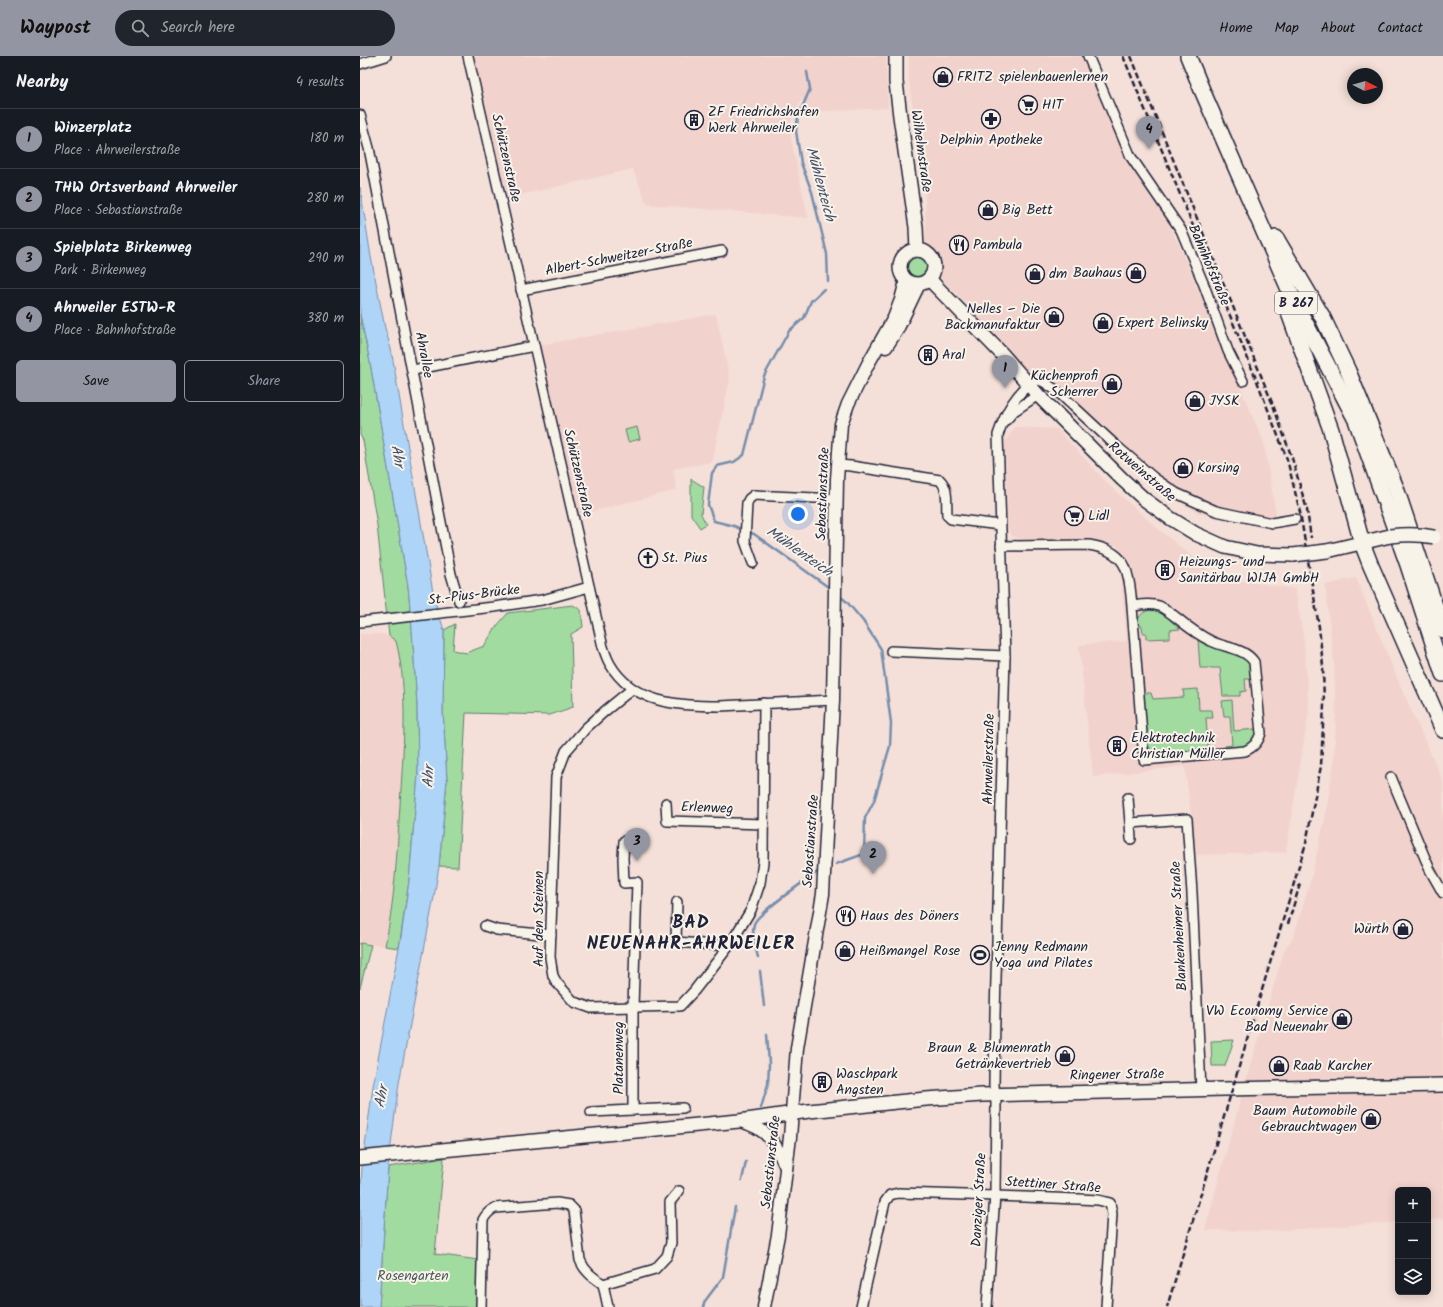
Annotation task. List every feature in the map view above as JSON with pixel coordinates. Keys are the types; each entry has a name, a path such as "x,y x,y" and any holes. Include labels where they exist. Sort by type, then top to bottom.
{"main road":[{"name":"Wilhelmstraße","path":"896,56 896,82 916,228 917,250"},
{"name":"B 267","path":"1188,56 1295,302 1356,420 1408,565 1443,674"},
{"name":"B 267","path":"1243,183 1331,430 1362,543"},
{"name":"B 267","path":"1243,183 1322,316 1348,371 1396,488 1443,630"},
{"path":"917,250 927,253 933,263 934,268 924,281 912,283 906,279 900,269 900,264 906,254 917,250"},
{"name":"Rotweinstraße","path":"924,281 1002,354 1028,385 1122,479 1144,499 1170,518 1196,534 1225,547 1257,554 1293,555 1327,551 1390,536 1406,534 1420,534 1439,538"},
{"path":"1362,543 1443,730"},
{"name":"Ringener Straße","path":"360,1158 740,1120 926,1099 995,1094 1443,1085"}],"street":[{"path":"360,64 386,56"},
{"name":"Schützenstraße","path":"468,56 603,647 609,663 616,673 632,689 654,699 702,706 833,700"},
{"name":"Bahnhofstraße","path":"1088,56 1131,157 1181,230 1228,351 1244,381"},
{"name":"Ahrallee","path":"360,115 369,148 451,574 459,601"},
{"name":"Albert-Schweitzer-Straße","path":"521,290 722,251"},
{"name":"Sebastianstraße","path":"893,328 906,285 906,279"},
{"name":"Sebastianstraße","path":"764,1307 778,1234 787,1168 797,1048 823,894 833,700 837,499 841,424 848,404 868,364 893,328 916,289 924,281"},
{"path":"412,370 534,346"},
{"name":"Rotweinstraße","path":"1028,385 1036,379 1051,386 1112,443 1154,478 1176,492 1216,511 1272,523 1295,519"},
{"name":"Ahrweilerstraße","path":"995,1094 995,1014 1005,656 998,435 1010,405 1017,395 1028,385"},
{"path":"1001,425 1014,411 1038,395"},
{"path":"838,465 940,480 944,484 946,490 947,515 951,518 1000,525"},
{"path":"753,563 745,538 747,504 749,498 754,495 837,499"},
{"path":"1001,546 1089,545 1103,548 1113,553 1123,563 1127,576 1132,606 1144,760 1245,751 1254,745 1257,742 1260,733 1254,662 1250,656 1211,641 1194,631 1165,609 1149,604 1132,606"},
{"name":"St.-Pius-Brücke","path":"360,622 542,600 590,587"},
{"path":"891,651 1005,656"},
{"name":"Auf den Steinen","path":"632,689 605,710 566,751 556,777 552,935 550,958 553,976 557,983 574,1002 591,1008 680,1006 694,991 729,946 751,910 760,883 763,862 764,703"},
{"path":"1391,777 1430,870 1443,893"},
{"path":"1128,798 1131,839"},
{"name":"Erlenweg","path":"666,803 667,821 764,824"},
{"name":"Blankenheimer Straße","path":"1130,823 1187,819 1201,1090"},
{"name":"Platanenweg","path":"624,841 624,883 637,882 634,1007 634,1110"},
{"path":"676,902 676,942 729,946"},
{"path":"486,926 497,930 552,935"},
{"name":"Danziger Straße","path":"987,1307 995,1195 995,1094"},
{"name":"Platanenweg","path":"591,1112 683,1108"},
{"path":"740,1120 752,1124 766,1132 774,1142 787,1168"},
{"path":"603,1284 655,1269 667,1256 671,1244 670,1202 679,1191"},
{"name":"Stettiner Straße","path":"861,1307 885,1202 890,1195 898,1193 976,1196 995,1195 1098,1200 1110,1203 1112,1214 1106,1307"},
{"path":"481,1307 483,1220 489,1211 495,1208 557,1203 569,1205 574,1210 580,1260 588,1273 603,1284 608,1307"}],"shaded area":[{"path":"474,56 886,56 888,108 807,112 802,98 791,122 791,139 808,218 647,204 633,169 507,198"},
{"path":"909,56 1086,56 1085,64 1135,174 1158,202 1178,243 1264,443 1278,527 1198,513 1141,476 1018,364 961,298 941,278 926,242 925,196 909,81"},
{"path":"716,314 730,379 712,462 673,469 677,490 578,515 540,345"},
{"path":"1015,427 1057,429 1111,487 1156,527 1217,577 1295,589 1304,641 1309,710 1286,852 1196,855 1185,766 1093,777 1079,645 1127,641 1118,546 1021,539 1012,536 1008,529 1005,441"},
{"path":"1356,578 1400,685 1443,781 1443,1219 1431,1220 1431,1187 1395,1187 1395,1222 1269,1231 1205,1230 1245,1083 1285,948 1293,938 1310,883 1325,818 1334,761 1336,716 1334,662 1325,585"},
{"path":"360,634 380,634 389,636 396,641 399,651 402,687 404,722 397,856 392,906 385,946 360,943"}],"green space":[{"path":"917,252 927,256 931,266 927,276 917,280 907,276 903,266 907,256"},
{"path":"360,314 370,362 408,586 417,704 418,775 409,881 399,948 385,946 393,894 398,840 404,723 403,681 396,641 389,636 377,525 363,440 360,435"},
{"path":"637,427 640,439 628,442 625,430"},
{"path":"691,479 704,487 701,514 706,524 700,528 691,515"},
{"path":"573,605 581,610 583,627 571,634 573,707 550,715 466,713 458,867 439,866 447,780 443,711 444,630 455,624 453,650 466,653 484,646 496,627 508,613"},
{"path":"1150,610 1163,614 1180,629 1170,630 1170,638 1146,639 1146,633 1143,633 1142,626 1137,626 1137,623 1140,615"},
{"path":"1198,640 1244,658 1249,662 1252,679 1245,679 1246,691 1240,692 1240,696 1223,696 1220,668 1200,668"},
{"path":"1198,689 1199,710 1212,710 1213,718 1206,718 1208,747 1214,747 1215,750 1159,755 1153,752 1147,744 1143,693 1151,693 1153,699 1184,697 1183,690"},
{"path":"1232,700 1234,731 1256,729 1252,740 1246,745 1241,747 1226,748 1225,746 1232,745 1230,716 1224,716 1222,701"},
{"path":"360,943 371,945 360,988"},
{"path":"1234,1040 1225,1066 1212,1066 1211,1041"},
{"name":"Rosengarten","path":"444,1158 435,1254 478,1260 476,1307 379,1307 388,1167"}],"water":[{"name":"Ahr","path":"360,187 371,257 385,328 391,349 434,598 444,630 443,711 447,780 439,866 399,1083 388,1167 379,1307 360,1307 360,1205 362,1168 373,1086 401,937 409,881 418,775 417,704 408,586 370,362 360,314"}],"waterway":[{"name":"Mühlenteich","path":"807,72 810,89 798,117 796,131 801,163 812,192 827,254 828,281"},
{"name":"Mühlenteich","path":"743,530 714,521 708,505 712,473 717,466 734,462 744,455 764,376 789,331 804,318 811,301 824,289"},
{"name":"Mühlenteich","path":"748,532 754,534 831,589"},
{"name":"Mühlenteich","path":"836,864 864,854 865,818 874,801 890,746 891,723 881,649 863,621 840,596"},
{"name":"Mühlenteich","path":"758,958 753,932 754,924 757,919 773,904 820,870"},
{"name":"Mühlenteich","path":"760,971 764,1006"},
{"name":"Mühlenteich","path":"761,1108 768,1084 769,1064 767,1034"},
{"name":"Mühlenteich","path":"742,1180 746,1162"},
{"name":"Mühlenteich","path":"703,1307 705,1301 723,1277 735,1207"}],"railway":[{"path":"1123,56 1257,381 1287,459 1300,512 1319,627 1323,666 1324,705 1321,766 1306,843 1167,1307"},
{"path":"1131,56 1273,405 1292,458 1307,510 1311,538"},
{"path":"1288,924 1300,884"}],"place":[{"name":"FRITZ spielenbauenlernen","path":"943,77"},
{"name":"HIT","path":"1028,105"},
{"name":"Delphin Apotheke","path":"991,119"},
{"name":"ZF Friedrichshafen Werk Ahrweiler","path":"694,120"},
{"name":"Ahrweiler ESTW-R","path":"1149,149"},
{"name":"Big Bett","path":"988,210"},
{"name":"Pambula","path":"959,245"},
{"name":"Bauhaus","path":"1136,273"},
{"name":"dm","path":"1035,274"},
{"name":"Nelles – Die Backmanufaktur","path":"1054,317"},
{"name":"Expert Belinsky","path":"1103,323"},
{"name":"Aral","path":"928,355"},
{"name":"Küchenprofi Scherrer","path":"1112,384"},
{"name":"Winzerplatz","path":"1005,388"},
{"name":"JYSK","path":"1195,401"},
{"name":"Korsing","path":"1183,468"},
{"name":"Lidl","path":"1074,516"},
{"name":"St. Pius","path":"648,558"},
{"name":"Heizungs- und Sanitärbau WIJA GmbH","path":"1165,570"},
{"name":"Elektrotechnik Christian Müller","path":"1117,746"},
{"name":"Spielplatz Birkenweg","path":"637,861"},
{"name":"THW Ortsverband Ahrweiler","path":"873,874"},
{"name":"Haus des Döners","path":"846,916"},
{"name":"Würth","path":"1403,929"},
{"name":"Heißmangel Rose","path":"845,951"},
{"name":"Jenny Redmann Yoga und Pilates","path":"980,955"},
{"name":"VW Economy Service Bad Neuenahr","path":"1342,1019"},
{"name":"Braun & Blumenrath Getränkevertrieb","path":"1065,1056"},
{"name":"Raab Karcher","path":"1279,1066"},
{"name":"Waschpark Angsten","path":"822,1082"},
{"name":"Baum Automobile Gebrauchtwagen","path":"1371,1119"}],"district":[{"name":"BAD NEUENAHR-AHRWEILER","path":"691,933"}]}
